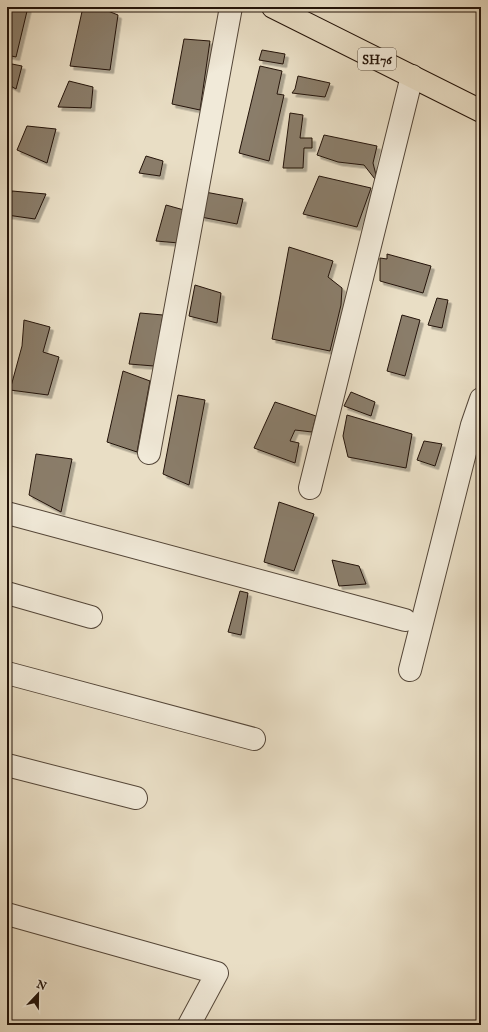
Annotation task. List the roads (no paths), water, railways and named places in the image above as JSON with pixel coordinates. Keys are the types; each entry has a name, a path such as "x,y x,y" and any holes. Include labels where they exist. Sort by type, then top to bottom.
{"main road":[{"name":"SH76","path":"273,7 481,111"}],"street":[{"path":"150,453 231,7"},
{"path":"310,488 412,76"},
{"path":"410,670 472,425 481,399"},
{"path":"7,513 405,620"},
{"path":"7,593 91,617"},
{"path":"7,674 254,738"},
{"path":"7,765 136,798"},
{"path":"7,914 217,973 189,1025"}]}
